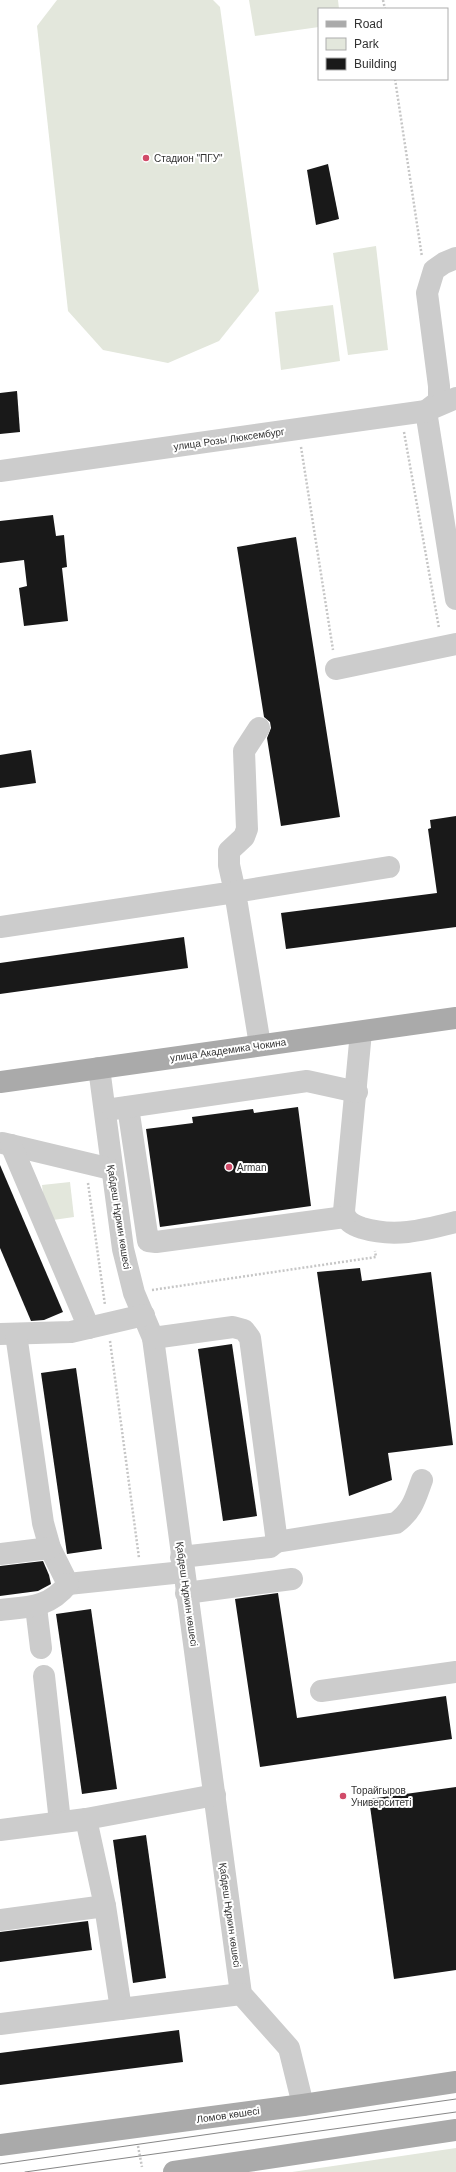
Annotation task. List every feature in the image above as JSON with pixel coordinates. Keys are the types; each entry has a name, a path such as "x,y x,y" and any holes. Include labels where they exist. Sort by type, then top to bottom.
{"main road":[{"name":"улица Академика Чокина","path":"0,1082 456,1018"},
{"name":"Ломов көшесі","path":"0,2145 303,2105 456,2082"},
{"path":"174,2172 456,2130"}],"street":[{"path":"456,258 444,263 434,270 428,287 427,293 439,386 439,401 426,410 456,599"},
{"name":"улица Розы Люксембург","path":"0,471 426,410 456,398"},
{"path":"336,669 449,645"},
{"path":"259,728 244,751 247,829 244,837 229,851 229,865 235,892 260,1045"},
{"path":"0,927 235,892 389,867"},
{"path":"344,1217 357,1092 361,1032"},
{"name":"Қабдеш Нұркин көшесі","path":"99,1068 112,1177 123,1249 134,1292 153,1338 182,1564 215,1795 241,1994"},
{"path":"104,1110 307,1081 357,1092"},
{"path":"128,1107 148,1241 156,1242 344,1217 354,1224 373,1231 395,1234 412,1233 456,1222"},
{"path":"3,1144 85,1163 112,1177 138,1181"},
{"path":"3,1144 98,1326"},
{"path":"68,1584 50,1548 43,1523 8,1334 71,1332 144,1315"},
{"path":"153,1338 233,1327 244,1330 250,1338 276,1542"},
{"path":"0,1610 36,1607 59,1596 68,1584 142,1576 182,1564 270,1547 276,1542 396,1523 407,1515 413,1505 422,1480"},
{"path":"0,1554 50,1548"},
{"path":"186,1593 292,1579"},
{"path":"36,1607 40,1648"},
{"path":"321,1691 456,1672"},
{"path":"44,1676 60,1822"},
{"path":"0,1830 86,1819 215,1795"},
{"path":"86,1819 105,1906 121,2009"},
{"path":"0,1920 105,1906"},
{"path":"0,2024 241,1994 289,2048 303,2105"}],"path":[{"path":"395,80 422,262"},
{"path":"401,414 449,645"},
{"path":"298,429 336,669"},
{"path":"85,1163 98,1326 142,1576"},
{"path":"134,1292 376,1258 373,1231"},
{"path":"137,2140 142,2167"}],"green space":[{"name":"Стадион \"ПГУ\"","path":"57,0 213,0 220,7 259,291 219,341 168,363 103,350 68,311 37,26"},
{"path":"249,0 338,0 339,8 318,8 318,27 255,36"},
{"path":"376,246 388,350 348,355 333,253"},
{"path":"333,305 340,361 281,370 275,312"},
{"path":"70,1182 74,1217 46,1221 42,1185"},
{"path":"456,2148 456,2172 292,2172"}],"building":[{"path":"328,164 339,219 316,225 307,170"},
{"path":"17,391 20,432 0,434 0,393"},
{"path":"53,515 56,536 64,535 67,567 62,568 68,621 24,626 19,588 27,586 24,560 0,563 0,521"},
{"path":"296,537 340,817 281,826 267,738 271,728 270,722 264,717 237,547"},
{"path":"31,750 36,783 0,788 0,755"},
{"path":"456,816 456,927 286,949 281,913 437,893 428,829 431,828 430,820"},
{"path":"184,937 188,968 0,994 0,963"},
{"name":"Arman","path":"298,1107 311,1206 160,1227 146,1129 193,1123 192,1117 253,1109 254,1113"},
{"path":"0,1165 63,1312 44,1320 31,1321 0,1248"},
{"path":"360,1268 362,1281 431,1272 453,1445 388,1453 392,1480 349,1496 317,1272"},
{"path":"232,1344 257,1516 223,1521 198,1349"},
{"path":"76,1368 102,1549 67,1554 41,1373"},
{"path":"43,1561 51,1584 38,1591 0,1596 0,1566"},
{"path":"278,1593 297,1718 446,1696 452,1739 260,1767 235,1599"},
{"path":"91,1609 117,1789 82,1794 56,1614"},
{"path":"456,1787 456,1970 394,1979 369,1799"},
{"path":"146,1835 166,1978 133,1983 113,1840"},
{"path":"88,1921 92,1950 0,1962 0,1932"},
{"path":"179,2030 183,2062 0,2085 0,2053"}],"tram line":[{"path":"0,2164 456,2099"},
{"path":"25,2172 456,2112"}],"place":[{"name":"Стадион \"ПГУ\"","path":"146,158"},
{"name":"Arman","path":"229,1167"},
{"name":"Торайгыров Университеті","path":"343,1796"}]}
